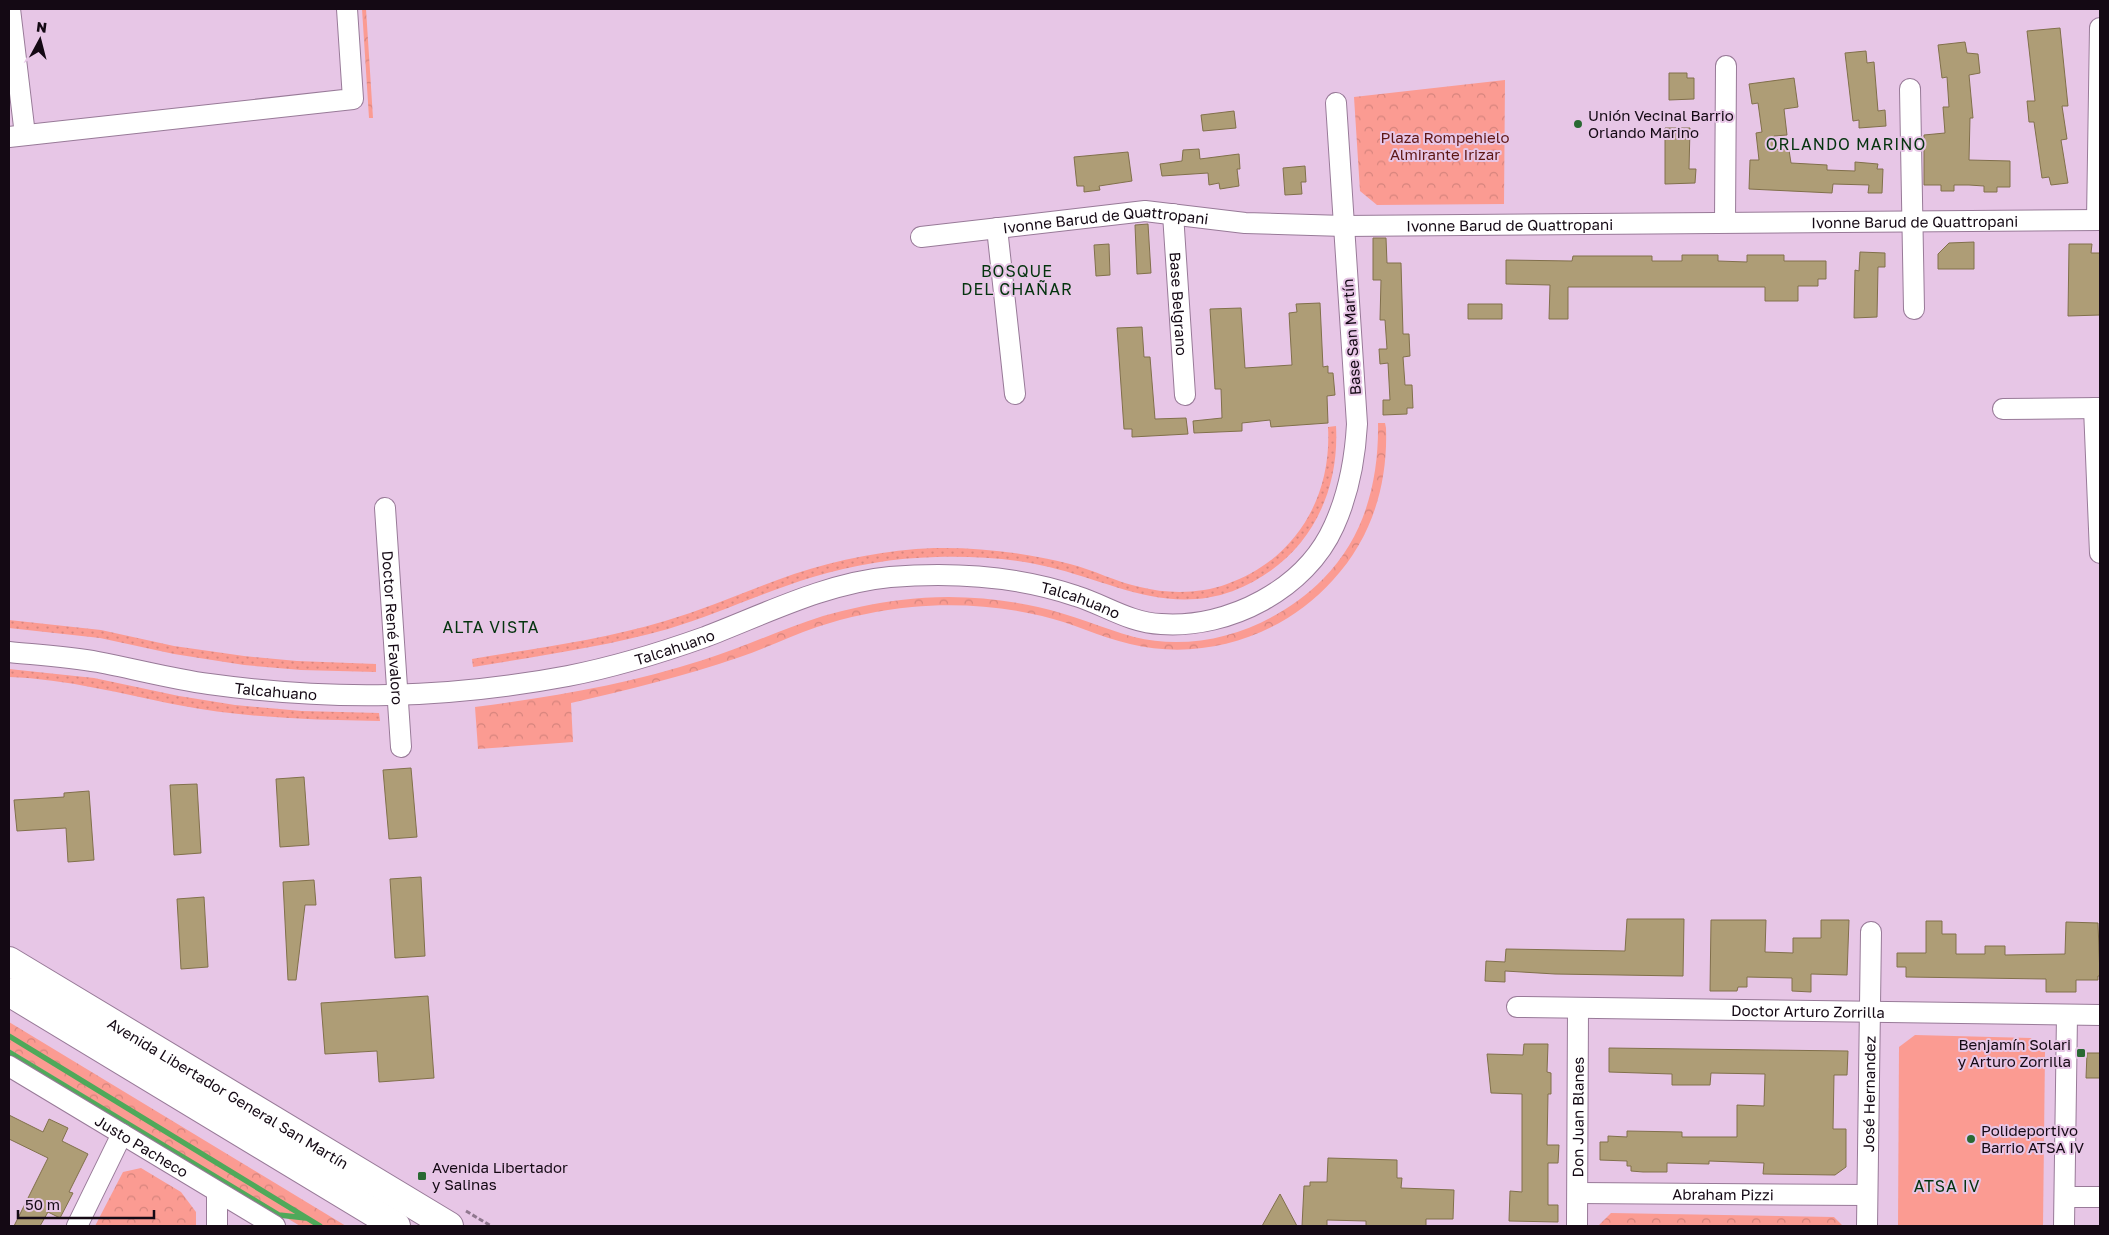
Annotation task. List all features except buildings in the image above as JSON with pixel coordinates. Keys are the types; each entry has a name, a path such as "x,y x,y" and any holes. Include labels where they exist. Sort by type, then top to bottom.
{"main road":[{"name":"Avenida Libertador General San Martín","path":"9,961 449,1226"},
{"name":"Avenida Libertador General San Martín","path":"9,992 396,1226"}],"street":[{"path":"10,9 17,136 353,99 347,9"},
{"path":"2098,220 2100,28"},
{"path":"1725,222 1726,66"},
{"path":"1910,89 1914,309"},
{"name":"Base San Martín","path":"1311,560 1333,530 1344,502 1355,456 1357,424 1336,103"},
{"name":"Ivonne Barud de Quattropani","path":"921,237 1145,211 1245,223 1344,226 2098,220"},
{"name":"Base Belgrano","path":"1173,214 1184,394"},
{"path":"997,228 1015,394"},
{"path":"2003,409 2097,408 2100,553"},
{"name":"Doctor René Favaloro","path":"385,508 401,747"},
{"name":"Talcahuano","path":"9,652 100,662 214,685 317,695 397,696 512,686 622,664 701,638 785,606 848,585 889,577 972,575 1013,581 1078,596 1132,619 1160,624 1185,624 1235,613 1262,601 1290,583 1311,560"},
{"name":"José Hernandez","path":"1867,1226 1871,932"},
{"name":"Doctor Arturo Zorrilla","path":"1517,1007 2100,1015"},
{"name":"Don Juan Blanes","path":"1577,1226 1578,1008"},
{"path":"2064,1226 2067,1015"},
{"name":"Justo Pacheco","path":"9,1066 275,1226"},
{"path":"77,1226 122,1134"},
{"path":"217,1192 217,1226"},
{"name":"Abraham Pizzi","path":"1578,1193 1868,1195"},
{"path":"2065,1197 2100,1197"}],"green space":[{"path":"362,9 366,9 373,118 369,118"},
{"name":"Plaza Rompehielo Almirante Irizar","path":"1505,80 1504,204 1377,205 1360,191 1354,97"},
{"path":"1378,423 1385,423 1386,428 1386,449 1380,490 1367,528 1347,564 1313,600 1291,616 1266,630 1240,640 1214,646 1158,649 1130,644 1053,619 1010,610 945,605 888,610 852,617 817,627 750,653 698,670 635,688 571,703 573,742 478,749 475,707 562,694 647,676 718,655 823,616 891,601 952,597 1004,601 1050,610 1134,637 1160,641 1185,642 1211,639 1236,632 1260,623 1283,611 1304,596 1337,563 1349,545 1367,507 1376,466"},
{"path":"1336,426 1336,453 1331,479 1324,504 1312,526 1297,546 1279,564 1258,579 1233,591 1209,597 1162,598 1118,588 1049,567 1021,562 993,558 964,557 905,559 858,566 813,577 687,623 620,641 473,667 472,659 569,643 641,628 698,610 811,569 863,556 898,551 951,548 1002,552 1070,564 1131,585 1161,591 1184,592 1217,587 1251,573 1272,559 1290,542 1316,502 1328,453 1328,427"},
{"path":"9,620 101,630 174,646 244,656 297,661 376,664 376,672 301,670 244,665 174,654 100,638 9,628"},
{"path":"9,669 94,678 179,696 235,705 302,711 379,713 380,721 279,718 228,713 73,684 9,677"},
{"path":"9,1022 346,1226 300,1226 9,1049"},
{"name":"Polideportivo Barrio ATSA IV","path":"1915,1035 2031,1038 2045,1052 2043,1226 1898,1226 1899,1047"},
{"path":"141,1168 181,1192 196,1212 196,1226 95,1226 123,1172"},
{"path":"1611,1213 1834,1217 1843,1226 1598,1226"}],"waterway":[{"path":"9,1036 320,1226"},
{"path":"9,1052 279,1215 306,1218"}],"place":[{"name":"Unión Vecinal Barrio Orlando Marino","path":"1578,124"},
{"name":"Benjamín Solari y Arturo Zorrilla","path":"2081,1053"},
{"name":"Polideportivo Barrio ATSA IV","path":"1971,1139"},
{"name":"Avenida Libertador y Salinas","path":"422,1176"}],"district":[{"name":"ORLANDO MARINO","path":"1846,144"},
{"name":"BOSQUE DEL CHAÑAR","path":"1017,280"},
{"name":"ALTA VISTA","path":"491,627"},
{"name":"ATSA IV","path":"1947,1186"}]}
